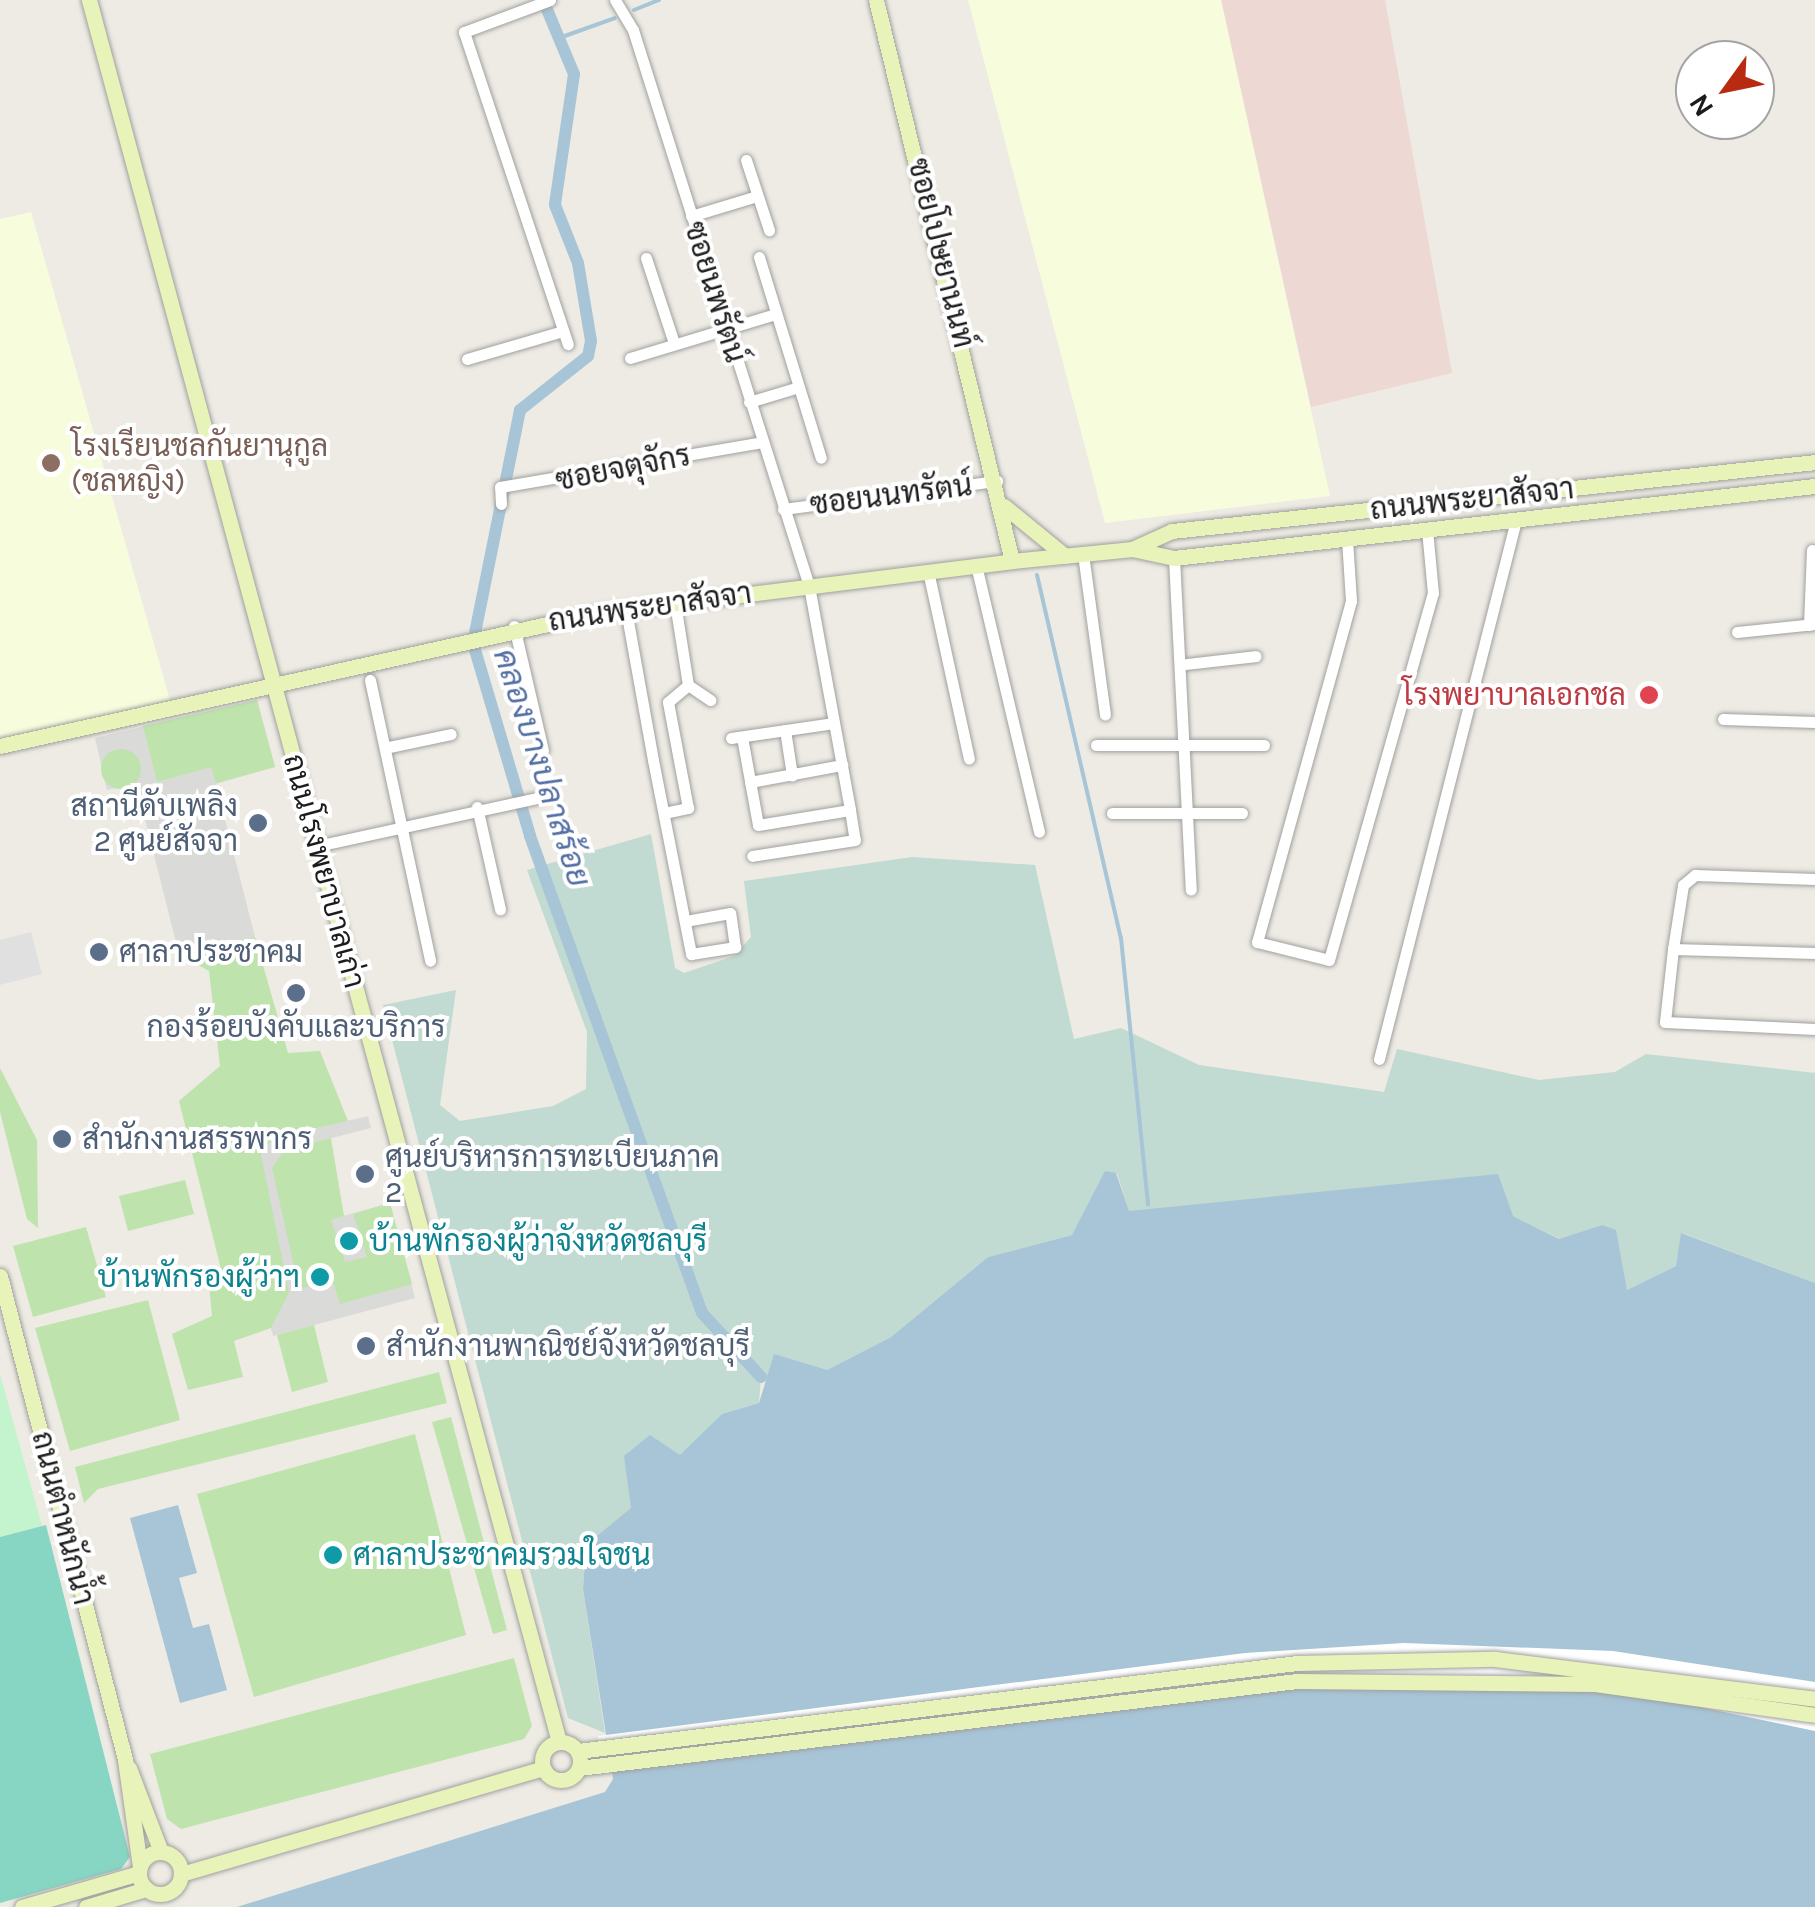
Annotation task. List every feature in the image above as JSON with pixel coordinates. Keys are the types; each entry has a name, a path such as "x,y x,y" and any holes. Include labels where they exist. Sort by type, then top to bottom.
{"main road":[{"name":"ถนนโรงพยาบาลเก่า","path":"88,0 559,1742"},
{"name":"ซอยโปษยานนท์","path":"876,0 1000,481 1012,561"},
{"name":"ถนนพระยาสัจจา","path":"1132,549 1172,531 1815,462"},
{"path":"1688,500 1690,476"},
{"name":"ถนนพระยาสัจจา","path":"0,746 514,626 674,603 1012,561 1132,549 1174,558 1815,486"},
{"path":"1516,520 1521,494"},
{"path":"1004,506 1065,556"},
{"path":"1172,531 1174,558"},
{"name":"ถนนตำหนักน้ำ","path":"0,1276 125,1760 146,1889"},
{"path":"86,1907 146,1889 166,1894 181,1874 543,1768 564,1780 579,1760 600,1750 975,1696 1297,1663 1564,1664 1815,1699"},
{"path":"543,1768 544,1751 559,1742 579,1760 603,1768 1296,1680 1595,1684 1815,1715"},
{"name":"ถนนตำหนักน้ำ","path":"125,1760 161,1852"},
{"path":"22,1907 140,1870 161,1852 181,1874"}],"street":[{"path":"550,0 464,32 568,344"},
{"name":"ซอยนพรัตน์","path":"615,0 633,30 809,586 850,810"},
{"path":"746,160 769,230"},
{"path":"692,216 756,196"},
{"path":"759,257 821,458"},
{"path":"646,258 674,344"},
{"path":"630,358 776,314"},
{"path":"467,360 563,331"},
{"path":"749,402 799,387"},
{"name":"ซอยจตุจักร","path":"500,504 500,487 525,486 762,442"},
{"name":"ซอยนนทรัตน์","path":"783,509 1000,481"},
{"path":"1378,1059 1516,520"},
{"path":"1347,539 1351,601 1257,942 1329,960 1433,592 1427,530"},
{"path":"1737,632 1812,625 1812,550"},
{"path":"1084,554 1106,714"},
{"path":"1174,558 1186,664 1191,890"},
{"path":"976,566 1039,832"},
{"path":"928,571 970,759"},
{"path":"674,603 688,685 710,700"},
{"path":"626,610 691,954 735,947 730,913 685,921"},
{"path":"514,626 543,752"},
{"path":"1186,664 1256,656"},
{"path":"370,680 406,824 430,961"},
{"path":"664,813 688,808 668,702 688,685"},
{"path":"1724,719 1815,722"},
{"path":"752,856 855,840 850,810 758,825 736,738 834,722"},
{"path":"784,730 792,775"},
{"path":"389,747 451,734"},
{"path":"1096,745 1264,745"},
{"path":"750,782 842,765"},
{"path":"317,846 540,794"},
{"path":"477,807 500,909"},
{"path":"1112,813 1242,813"},
{"path":"1815,878 1695,874 1683,885 1665,1022 1815,1029"},
{"path":"1673,949 1815,954"}],"shaded area":[{"path":"968,0 1221,0 1330,496 1105,523"},
{"path":"1221,0 1385,0 1452,373 1311,407"},
{"name":"โรงเรียนชลกันยานุกูล (ชลหญิง)","path":"31,212 172,707 0,746 0,219"},
{"path":"257,700 275,767 216,784 255,937 179,954 136,784 107,790 95,738"},
{"path":"651,834 675,968 684,973 734,956 751,937 744,881 912,857 1035,865 1074,1039 1121,1028 1199,1065 1384,1092 1397,1049 1539,1080 1615,1072 1646,1054 1815,1073 1815,1283 1682,1233 1676,1266 1627,1290 1602,1225 1560,1239 1513,1216 1129,1212 1117,1173 1072,1235 988,1257 891,1337 827,1370 761,1377 759,1403 722,1414 624,1522 586,1545 583,1589 605,1733 568,1718 383,1005 456,990 440,1105 460,1121 553,1106 586,1089 587,1032 527,870"},
{"path":"31,932 42,974 0,985 0,940"},
{"path":"368,1116 371,1128 284,1150 288,1231 390,1203 415,1298 273,1336 224,1150"},
{"path":"1105,1171 1116,1173 1129,1211 1498,1174 1513,1216 1559,1239 1602,1225 1616,1230 1627,1290 1676,1266 1681,1233 1815,1283 1815,1907 237,1907 605,1792 613,1779 583,1589 586,1545 631,1508 624,1456 650,1435 680,1455 722,1414 759,1403 774,1354 827,1370 891,1337 988,1257 1072,1235"},
{"path":"0,1374 42,1526 0,1537"},
{"path":"178,1505 197,1573 179,1578 193,1628 209,1624 227,1690 180,1703 130,1518"}],"green space":[{"path":"257,700 275,767 216,783 211,767 157,782 143,726"},
{"path":"121,749 135,755 141,769 135,783 121,789 107,783 101,769 107,755"},
{"path":"255,937 288,1053 320,1051 348,1121 274,1138 261,1154 289,1293 271,1328 234,1341 243,1377 188,1390 172,1334 212,1316 209,1285 224,1281 179,1101 220,1066 209,971 179,954"},
{"path":"0,1068 37,1140 38,1228 27,1219 0,1112"},
{"path":"331,1138 344,1216 331,1220 345,1262 367,1257 353,1214 390,1203 412,1284 340,1304 332,1279 299,1289 272,1168 284,1150"},
{"path":"185,1180 194,1214 128,1231 119,1196"},
{"path":"86,1227 106,1297 33,1317 13,1246"},
{"path":"148,1300 180,1420 70,1451 35,1328"},
{"path":"314,1325 328,1382 292,1392 277,1335"},
{"path":"439,1372 447,1403 98,1489 84,1503 75,1467"},
{"path":"451,1417 507,1630 493,1634 432,1422"},
{"path":"415,1434 466,1635 254,1697 197,1494"},
{"path":"46,1525 130,1857 121,1869 0,1903 0,1537"},
{"path":"514,1658 532,1726 524,1739 181,1829 167,1819 150,1754"}],"pier":[{"path":"1404,1643 1613,1651 1815,1682 1815,1731 1614,1689 1324,1684 603,1773 598,1736 1245,1653"}],"waterway":[{"name":"คลองบางปลาสร้อย","path":"543,0 574,74 555,205 578,263 591,341 588,356 520,410 473,643 530,836 702,1313 761,1377"},
{"path":"634,10 659,0"},
{"path":"562,37 615,18"},
{"path":"1037,575 1121,938 1148,1205"}],"place":[{"name":"โรงเรียนชลกันยานุกูล (ชลหญิง)","path":"51,463"},
{"name":"โรงพยาบาลเอกชล","path":"1649,695"},
{"name":"สถานีดับเพลิง 2 ศูนย์สัจจา","path":"258,823"},
{"name":"ศาลาประชาคม","path":"99,952"},
{"name":"กองร้อยบังคับและบริการ","path":"296,993"},
{"name":"สำนักงานสรรพากร","path":"62,1139"},
{"name":"ศูนย์บริหารการทะเบียนภาค 2","path":"365,1174"},
{"name":"บ้านพักรองผู้ว่าจังหวัดชลบุรี","path":"349,1241"},
{"name":"บ้านพักรองผู้ว่าฯ","path":"320,1277"},
{"name":"สำนักงานพาณิชย์จังหวัดชลบุรี","path":"366,1346"},
{"name":"ศาลาประชาคมรวมใจชน","path":"333,1555"}]}
